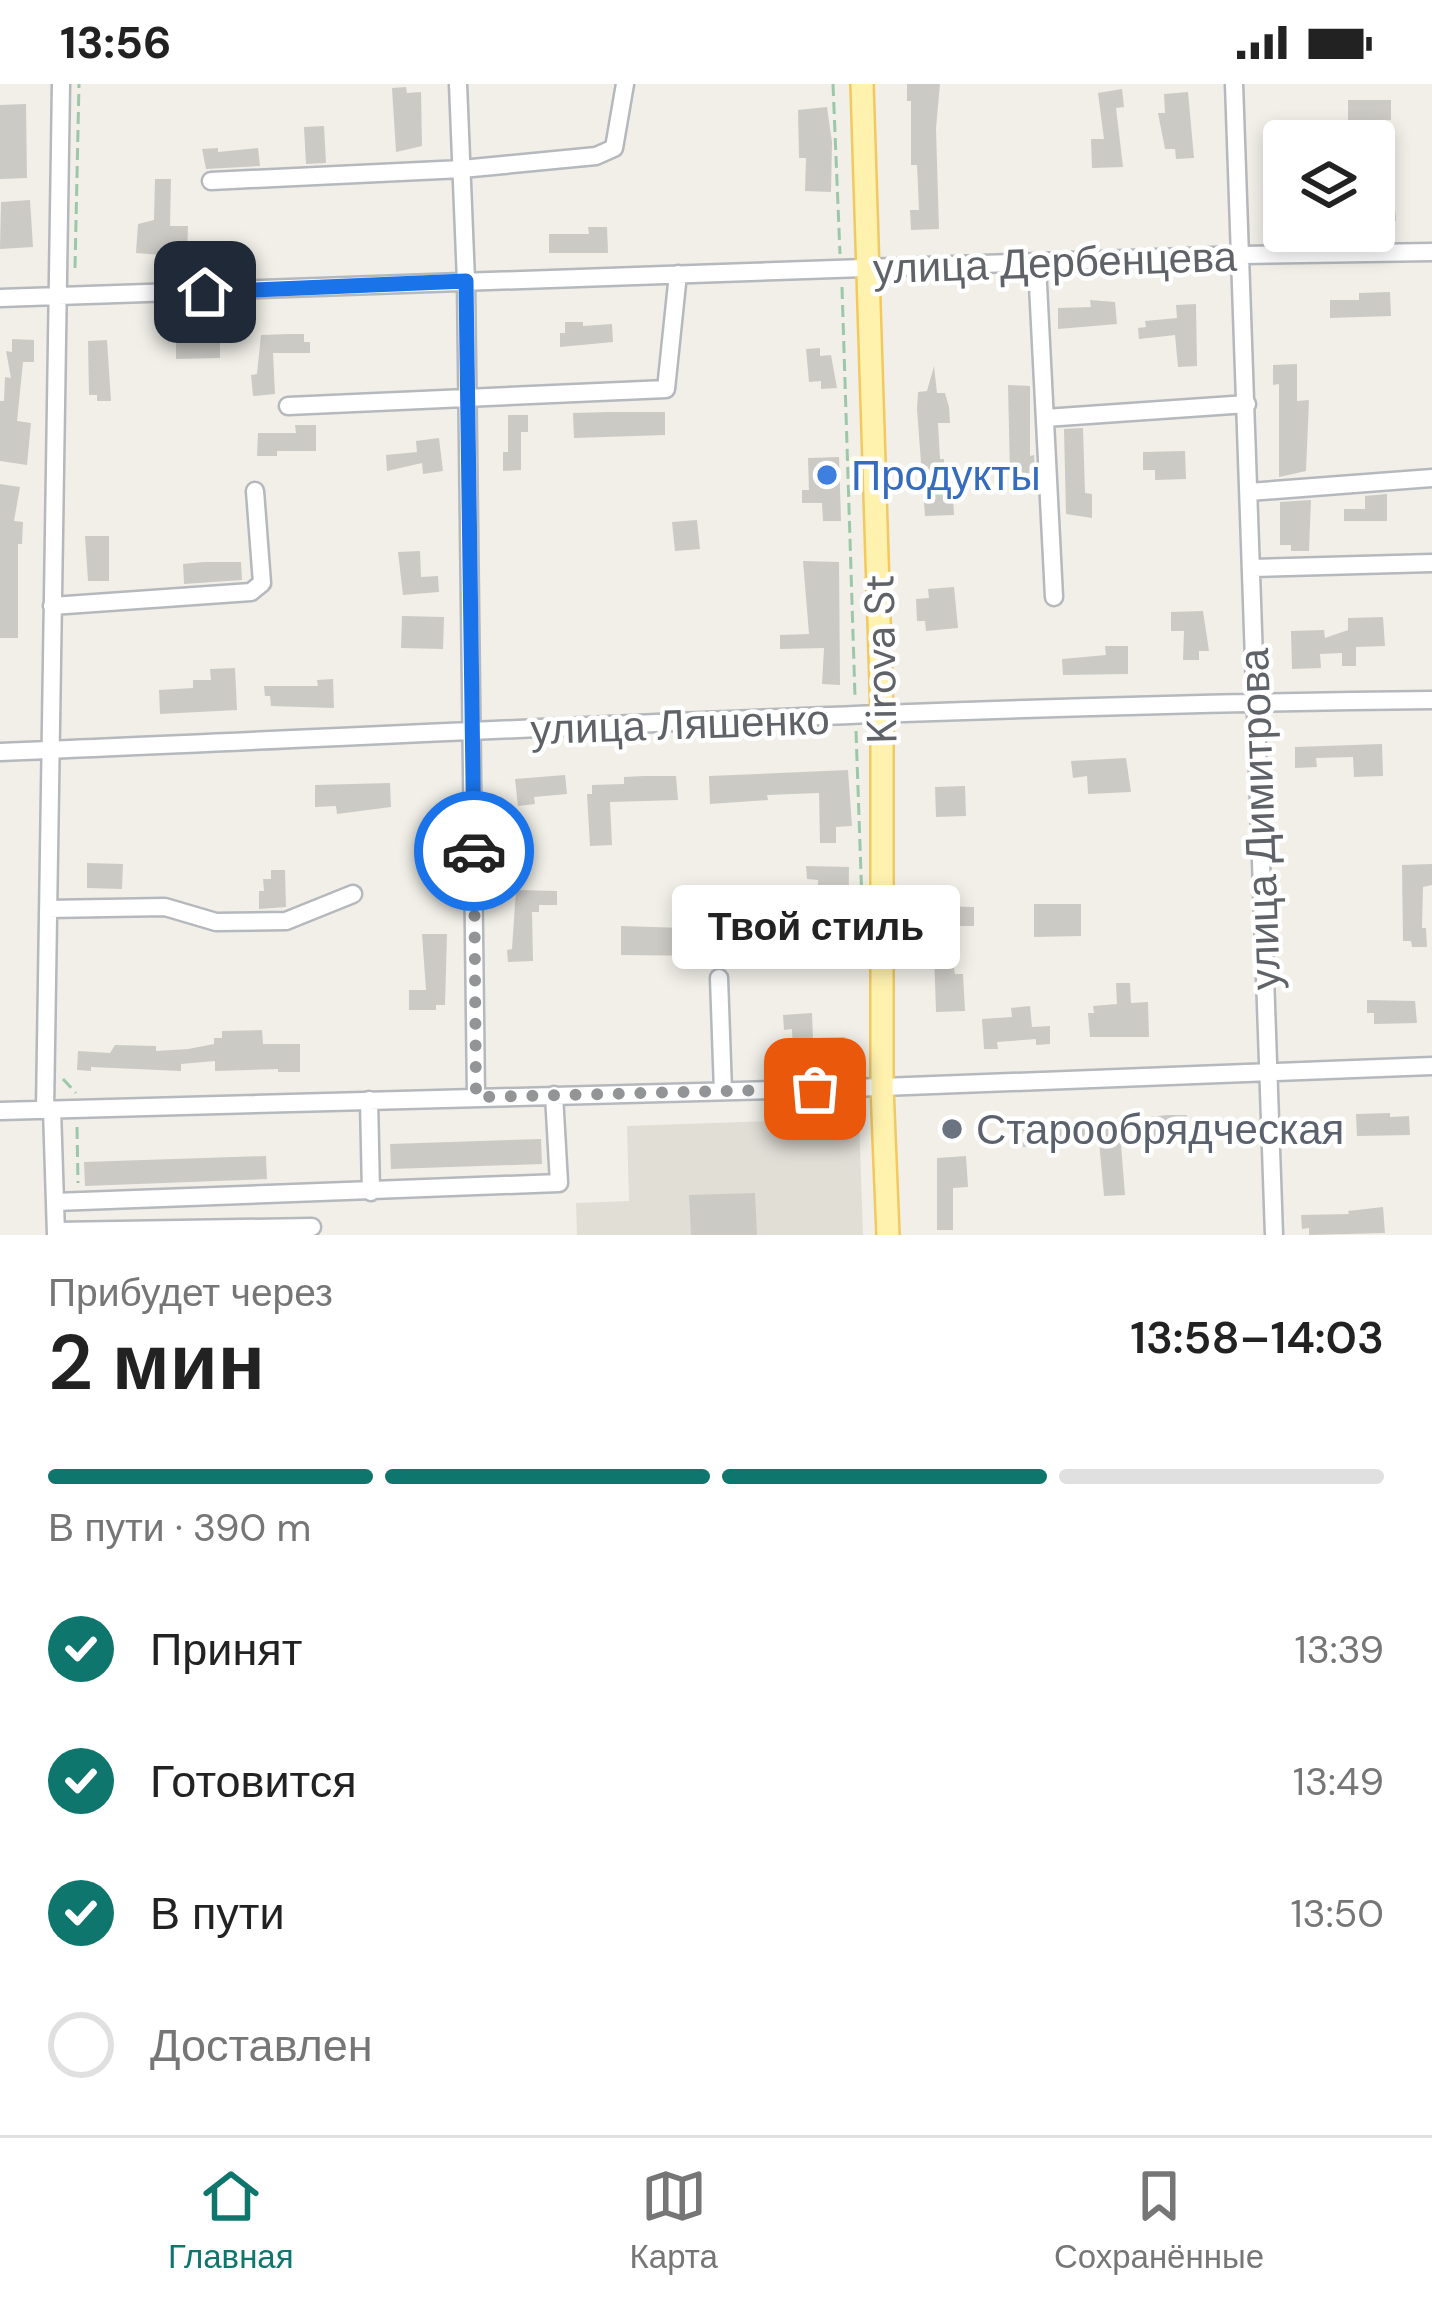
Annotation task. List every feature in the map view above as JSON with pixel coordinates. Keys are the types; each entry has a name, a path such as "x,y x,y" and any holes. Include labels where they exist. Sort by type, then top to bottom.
{"main road":[{"name":"Kirova St","path":"862,84 882,715 882,1087 888,1235"}],"street":[{"path":"61,84 48,909 48,1109 56,1233 312,1231 310,1194"},
{"path":"458,84 466,281 476,1097"},
{"path":"211,181 462,169 596,156 614,148 625,84"},
{"name":"улица Димитрова","path":"1234,84 1274,1235"},
{"name":"улица Дербенцева","path":"0,298 1432,252"},
{"path":"1037,265 1054,597"},
{"path":"288,406 666,388 678,274"},
{"path":"1045,418 1246,404"},
{"path":"1249,492 1432,478"},
{"path":"52,605 250,592 262,583 255,490"},
{"path":"1252,568 1432,563"},
{"name":"улица Ляшенко","path":"0,752 882,715 1432,700"},
{"path":"48,909 165,907 216,922 286,921 353,894"},
{"path":"719,977 723,1091"},
{"path":"0,1111 882,1087 1432,1066"},
{"path":"55,1202 559,1183 554,1095"},
{"path":"369,1100 371,1192"}],"path":[{"path":"833,84 864,943"}],"shaded area":[{"path":"859,1118 863,1235 577,1235 576,1203 629,1201 627,1126"}],"building":[{"path":"907,84 940,84 936,128 939,229 911,230 910,210 919,210 917,165 911,165"},
{"path":"406,87 407,93 421,92 422,146 396,152 392,88"},
{"path":"1122,89 1124,107 1116,108 1123,167 1092,168 1091,139 1104,139 1098,93"},
{"path":"1188,92 1194,158 1176,159 1175,149 1165,149 1158,113 1165,113 1164,94"},
{"path":"1348,100 1391,100 1391,120 1348,120"},
{"path":"26,104 27,178 0,179 0,105"},
{"path":"827,107 831,192 805,191 806,158 799,158 798,110"},
{"path":"324,126 326,163 306,164 304,127"},
{"path":"218,148 218,152 258,148 260,166 206,169 202,149"},
{"path":"155,179 171,179 170,226 188,226 187,257 136,253 138,224 154,220"},
{"path":"30,200 33,247 0,249 1,202"},
{"path":"588,227 607,227 608,253 549,253 549,234 589,234"},
{"path":"1390,292 1391,316 1330,318 1330,300 1359,300 1359,293"},
{"path":"1090,300 1115,302 1117,324 1058,329 1058,308 1091,307"},
{"path":"1196,304 1197,366 1178,367 1175,335 1139,339 1138,328 1146,327 1145,321 1177,318 1176,305"},
{"path":"565,322 612,324 613,342 560,347"},
{"path":"304,334 310,353 273,353 275,394 253,396 251,375 257,374 261,335"},
{"path":"220,335 220,358 176,359 176,336"},
{"path":"12,339 34,340 34,362 23,362 17,421 31,423 27,465 0,461 0,401 4,401 5,377 11,378 6,351 12,352"},
{"path":"107,340 111,401 97,401 97,395 89,395 88,341"},
{"path":"820,348 820,356 831,355 837,388 821,389 821,381 809,382 806,349"},
{"path":"1297,364 1297,401 1309,400 1306,471 1279,477 1279,384 1273,385 1273,365"},
{"path":"934,366 937,393 945,393 949,407 950,423 938,423 946,497 953,497 954,515 925,516 918,392 927,391"},
{"path":"1008,385 1030,386 1030,456 1034,455 1035,473 1010,474"},
{"path":"665,412 665,435 574,438 573,413"},
{"path":"508,415 528,415 528,432 521,432 521,470 503,471"},
{"path":"295,425 316,425 316,451 257,456 258,433 296,433"},
{"path":"1083,428 1085,493 1092,494 1092,518 1066,514 1064,429"},
{"path":"439,438 443,471 423,474 422,463 387,471 386,455 417,452 416,441"},
{"path":"1185,451 1186,479 1155,480 1155,470 1143,470 1143,452"},
{"path":"839,457 841,521 823,521 822,503 802,503 802,490 809,490 808,458"},
{"path":"0,484 20,487 14,521 23,522 22,544 18,544 18,638 0,638"},
{"path":"1387,494 1387,521 1344,521 1344,509 1365,509 1365,496"},
{"path":"1311,500 1309,551 1291,551 1291,545 1280,545 1280,502"},
{"path":"697,520 700,549 675,551 672,522"},
{"path":"85,536 109,536 109,581 88,581"},
{"path":"420,551 421,577 438,576 439,592 403,595 398,552"},
{"path":"803,561 839,562 840,685 822,684 824,648 780,649 780,635 809,634"},
{"path":"241,562 242,580 184,584 183,564"},
{"path":"954,587 958,628 926,631 925,621 917,621 916,599 929,598 928,589"},
{"path":"1203,611 1209,651 1199,651 1199,660 1183,660 1184,631 1171,631 1171,612"},
{"path":"402,616 444,617 443,649 401,648"},
{"path":"1383,617 1385,646 1356,647 1356,666 1342,666 1342,653 1320,654 1321,668 1292,669 1291,631 1324,630 1325,638 1348,630 1348,618"},
{"path":"1105,646 1128,646 1128,674 1063,675 1062,659 1106,655"},
{"path":"235,668 237,710 160,714 159,690 193,688 193,680 211,680 210,669"},
{"path":"333,679 334,708 271,706 270,696 265,696 264,686 318,686 317,680"},
{"path":"1382,744 1383,776 1354,777 1353,757 1316,758 1317,767 1295,768 1295,747"},
{"path":"1126,758 1131,792 1088,794 1087,776 1073,778 1071,761"},
{"path":"848,770 852,826 836,827 836,843 820,843 819,793 710,804 709,776"},
{"path":"565,775 567,794 534,797 535,804 518,806 515,779"},
{"path":"676,776 678,800 610,802 612,845 590,846 587,794 592,794 592,785 624,784 624,777"},
{"path":"390,783 391,807 337,814 336,806 315,807 315,785"},
{"path":"965,786 966,816 936,817 935,787"},
{"path":"87,863 123,864 122,889 87,888"},
{"path":"1432,864 1432,885 1423,887 1422,928 1426,928 1427,947 1412,947 1411,941 1403,941 1402,865"},
{"path":"806,866 849,867 848,946 829,945 830,908 817,908 818,880 807,879"},
{"path":"271,870 285,870 286,907 259,909 259,891 264,891 263,879 271,879"},
{"path":"516,890 557,891 557,905 539,905 539,912 532,912 533,961 508,962"},
{"path":"1034,904 1081,904 1081,936 1034,937"},
{"path":"934,906 974,907 974,926 933,926"},
{"path":"621,926 716,929 716,956 621,955"},
{"path":"422,934 447,934 445,1005 436,1005 436,1010 409,1010 409,990 426,990"},
{"path":"950,946 955,974 963,974 965,1011 936,1012 934,952 936,947"},
{"path":"1116,983 1130,983 1131,1003 1148,1002 1149,1037 1090,1037 1088,1013 1094,1013 1093,1006 1117,1004"},
{"path":"1367,1000 1415,1001 1417,1023 1374,1024 1374,1013 1367,1013"},
{"path":"1030,1006 1032,1027 1050,1026 1050,1044 1036,1045 1036,1039 997,1042 998,1049 984,1049 982,1019 1012,1017 1011,1008"},
{"path":"812,1013 813,1038 845,1037 845,1056 793,1061 792,1029 784,1030 783,1015"},
{"path":"262,1030 263,1044 300,1044 300,1072 215,1071 215,1061 181,1064 181,1071 77,1070 78,1051 110,1053 115,1045 156,1046 156,1051 188,1049 214,1044 214,1038 222,1038 222,1031"},
{"path":"1390,1113 1390,1117 1409,1116 1410,1135 1357,1136 1356,1114"},
{"path":"1187,1115 1188,1138 1142,1144 1142,1118"},
{"path":"1083,1119 1083,1123 1119,1120 1125,1195 1104,1196 1099,1141 1023,1147 1022,1129"},
{"path":"541,1139 542,1164 391,1169 390,1144"},
{"path":"266,1156 267,1179 85,1186 84,1162"},
{"path":"966,1156 968,1187 953,1188 953,1230 937,1230 937,1158"},
{"path":"755,1193 757,1235 691,1235 689,1195"},
{"path":"1383,1207 1385,1233 1309,1235 1309,1228 1302,1229 1301,1215 1349,1214"}],"way so far":[{"path":"474,851 476,1097 815,1089"}],"place":[{"name":"Продукты","path":"827,475"},
{"name":"Твой стиль","path":"815,1089"},
{"name":"Старообрядческая","path":"952,1129"}],"route":[{"path":"205,292 466,281 474,851"}]}
